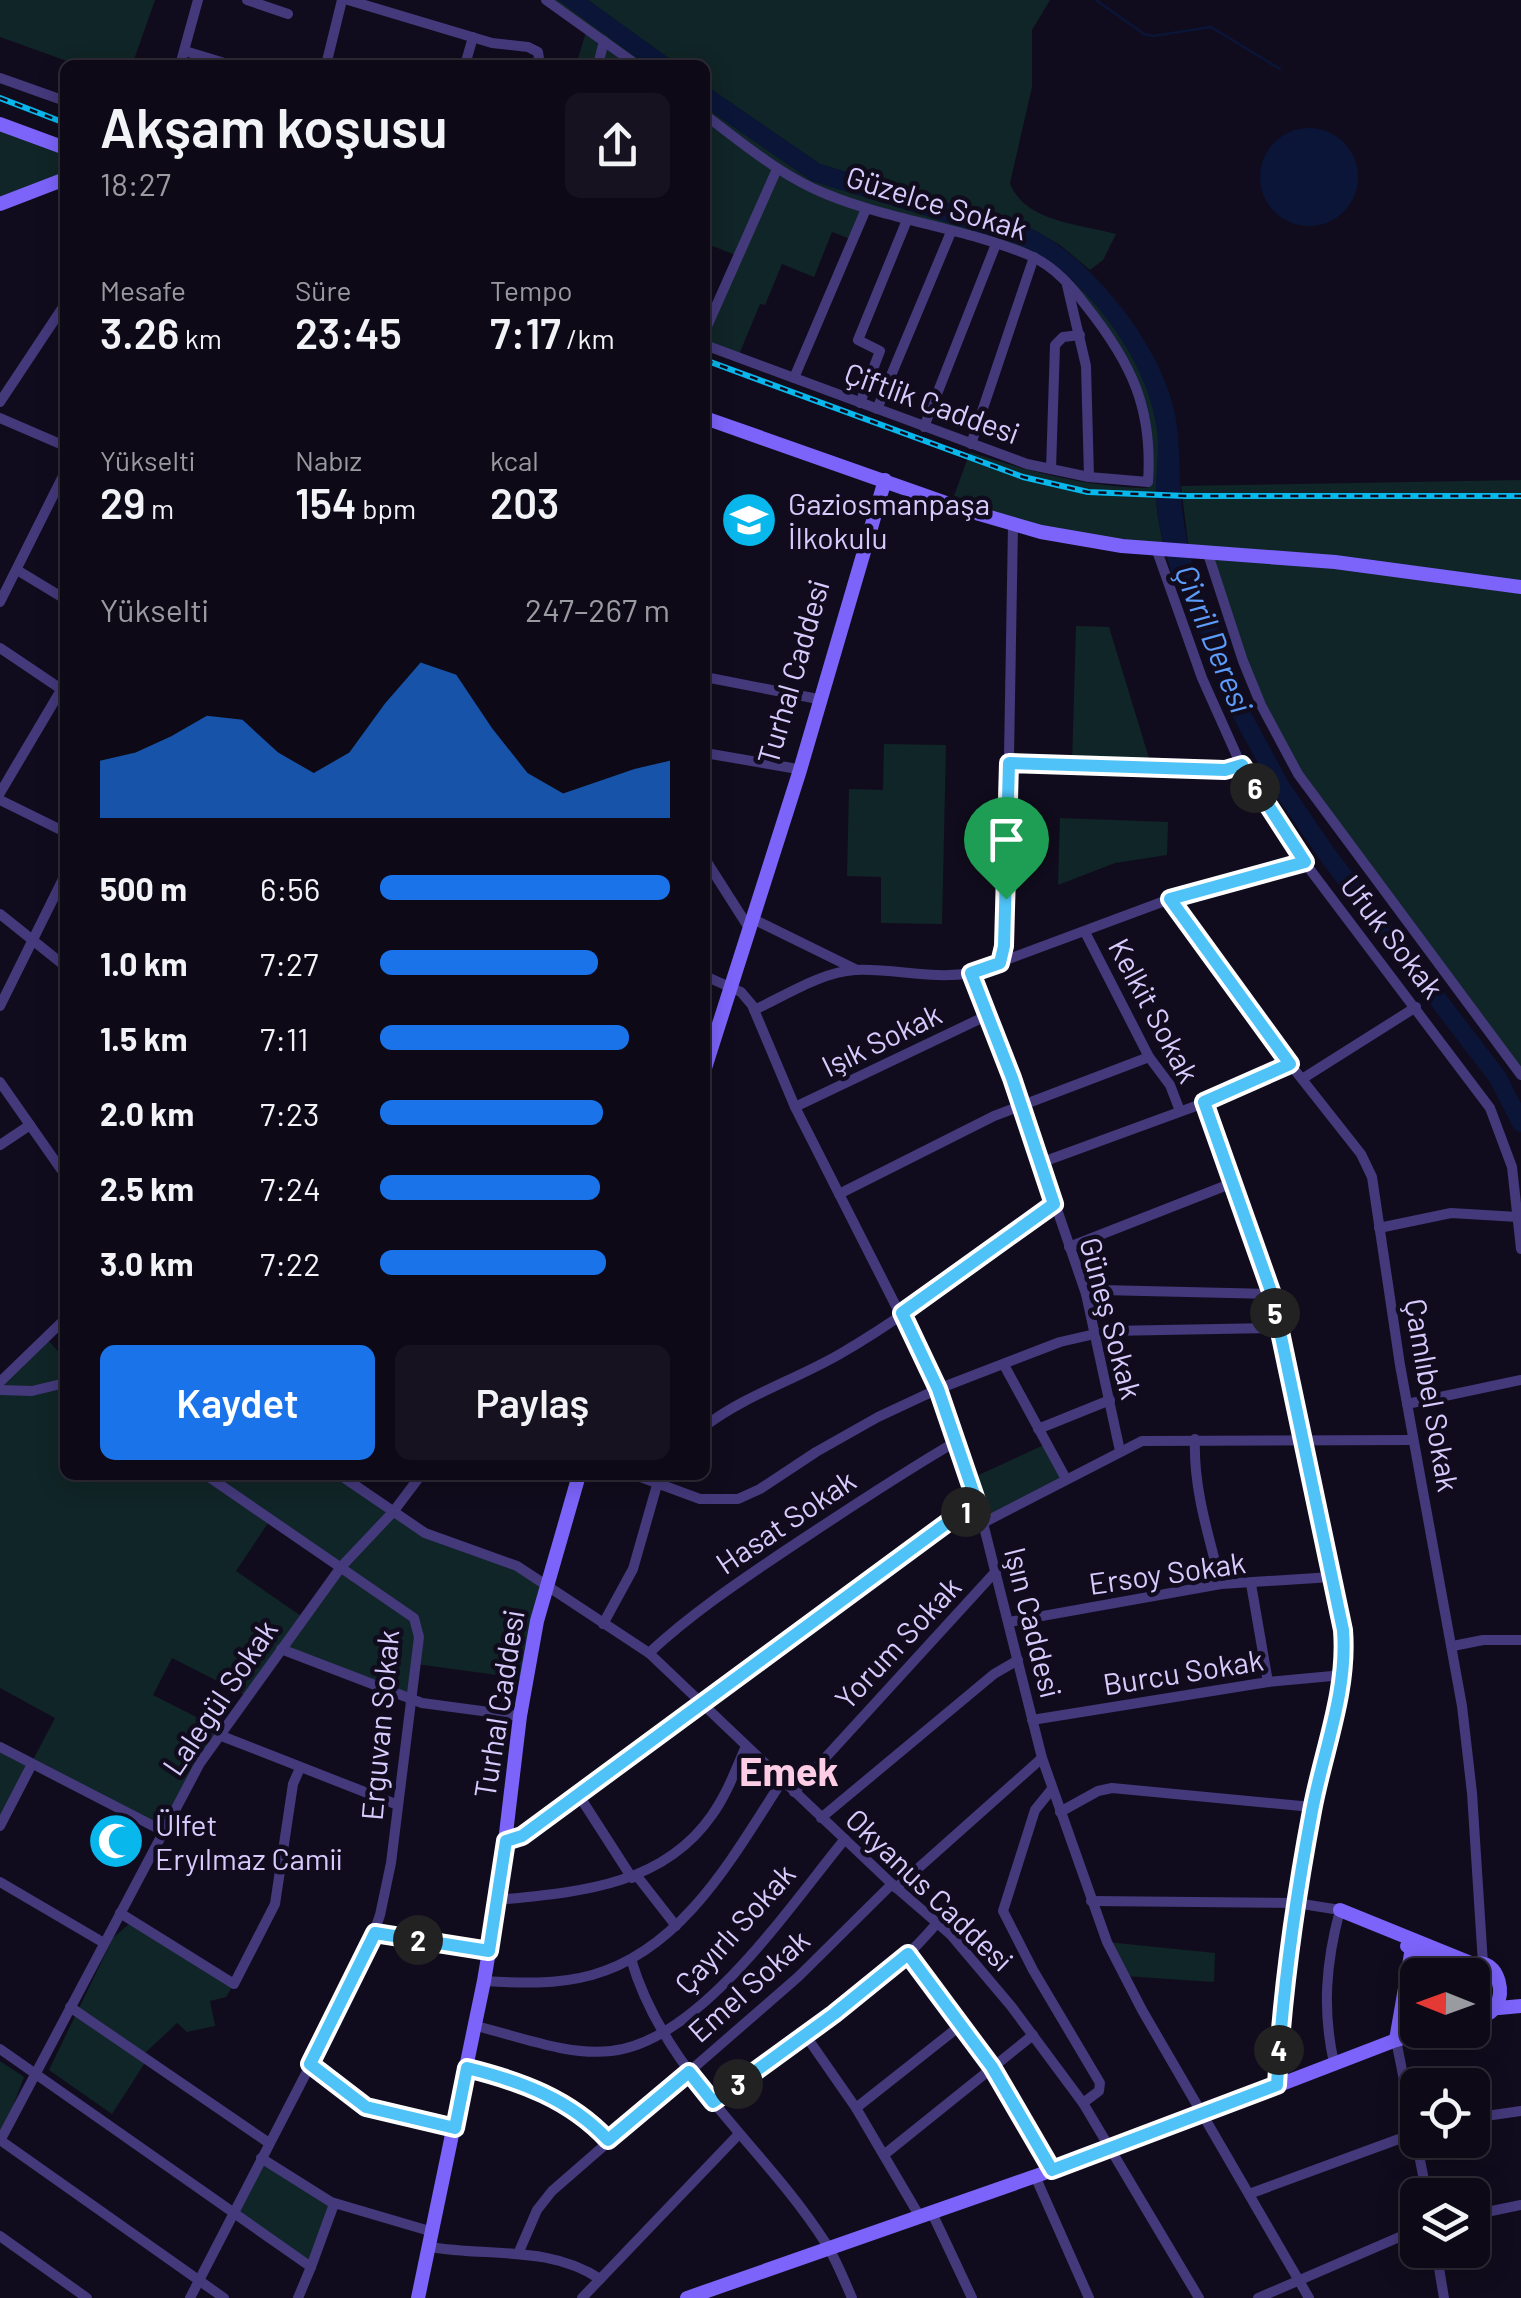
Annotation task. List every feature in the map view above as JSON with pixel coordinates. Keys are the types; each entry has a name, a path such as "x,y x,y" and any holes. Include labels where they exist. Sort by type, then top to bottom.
{"street":[{"path":"182,60 198,0"},
{"path":"247,0 288,14"},
{"path":"327,60 345,0 503,46 532,48 538,52 539,60"},
{"path":"546,0 629,60"},
{"path":"465,60 472,37"},
{"path":"599,60 604,42"},
{"path":"185,51 215,60"},
{"path":"0,78 60,99"},
{"name":"Güzelce Sokak","path":"710,119 778,170 807,186 866,209 1034,257 1066,281 1108,333 1132,375 1149,435 1148,482"},
{"path":"0,124 60,146"},
{"path":"710,319 778,170"},
{"path":"0,204 60,182"},
{"path":"794,378 866,209"},
{"path":"860,403 880,351 858,339 906,220"},
{"path":"878,409 951,232"},
{"path":"924,427 996,244"},
{"path":"971,444 1034,257"},
{"path":"1066,281 1088,383 1089,477"},
{"path":"0,402 60,312"},
{"path":"1051,469 1055,345 1064,337 1080,335"},
{"name":"Çiftlik Caddesi","path":"710,347 971,444 1051,469 1148,482"},
{"path":"0,418 60,444"},
{"path":"710,420 1013,525 1090,542 1335,562 1521,587"},
{"name":"Turhal Caddesi","path":"762,884 812,698 881,479"},
{"name":"Turhal Caddesi","path":"710,1052 816,717 881,479"},
{"path":"0,602 60,482"},
{"path":"1000,963 1006,929 1013,525"},
{"name":"Ufuk Sokak","path":"1160,548 1202,678 1242,765 1305,862 1480,1092 1498,1124 1512,1167 1521,1249"},
{"path":"1202,550 1261,705 1298,774 1521,1075"},
{"path":"1335,562 1376,562 1521,578"},
{"path":"17,570 60,596"},
{"path":"0,648 60,689"},
{"path":"710,677 812,698"},
{"path":"60,696 0,796 60,829"},
{"path":"710,754 792,768"},
{"path":"1009,763 1225,770 1242,765"},
{"path":"754,1010 836,972 939,976 971,973 1170,899 1305,862"},
{"path":"710,866 750,923 858,970"},
{"path":"0,1006 60,884"},
{"name":"Çamlıbel Sokak","path":"1170,899 1368,1166 1406,1404 1453,1646 1472,1793 1478,1958"},
{"path":"0,914 60,962"},
{"name":"Kelkit Sokak","path":"1085,932 1149,1056 1170,1085 1180,1111"},
{"name":"Güneş Sokak","path":"971,973 1086,1294 1120,1452"},
{"path":"710,978 730,987"},
{"name":"Işın Caddesi","path":"730,987 746,996 754,1010 796,1108 938,1389 984,1523 1042,1758 1092,1900 1129,1986 1309,2298"},
{"path":"1302,1079 1416,1006"},
{"name":"Işık Sokak","path":"796,1108 988,1015"},
{"path":"839,1194 1021,1104 1149,1056"},
{"path":"1040,1164 1204,1102 1290,1064"},
{"path":"0,1082 60,1169"},
{"path":"1204,1102 1272,1294 1343,1630 1343,1675 1312,1807 1296,1903 1277,2085"},
{"path":"0,1145 30,1125"},
{"path":"1069,1246 1235,1182"},
{"path":"710,1422 733,1406 840,1354 1054,1204"},
{"path":"1379,1228 1450,1213 1518,1217"},
{"path":"1086,1294 1101,1290 1272,1294"},
{"path":"0,1382 60,1323"},
{"path":"603,1624 633,1569 661,1480 700,1499 738,1499 816,1452 938,1389 1096,1332 1278,1328"},
{"path":"1004,1364 1066,1479"},
{"path":"1406,1404 1521,1380"},
{"path":"0,1390 32,1391 60,1384"},
{"path":"1038,1429 1110,1400"},
{"path":"1195,1439 1202,1509 1221,1584"},
{"path":"984,1523 1142,1441 1414,1440"},
{"name":"Hasat Sokak","path":"648,1653 721,1594 906,1470 958,1441"},
{"path":"213,1480 341,1567"},
{"name":"Okyanus Caddesi","path":"347,1480 435,1538 516,1566 648,1653 937,1923 986,1976 1083,2103 1199,2298"},
{"name":"Lalegül Sokak","path":"0,2140 218,1735 341,1567 417,1480"},
{"name":"Turhal Caddesi","path":"418,2298 484,1982 520,1716 545,1588 577,1480"},
{"path":"506,1841 522,1836 951,1520 978,1506"},
{"name":"Erguvan Sokak","path":"190,2298 375,1933 388,1881 419,1637 414,1618 341,1567"},
{"name":"Yorum Sokak","path":"794,1792 996,1570"},
{"name":"Ersoy Sokak","path":"1009,1622 1221,1584 1332,1577"},
{"path":"1251,1584 1268,1682"},
{"path":"1453,1646 1483,1640 1521,1640"},
{"path":"281,1649 412,1699 520,1716"},
{"path":"821,1818 994,1674 1018,1660"},
{"name":"Burcu Sokak","path":"1032,1720 1268,1682 1343,1675"},
{"path":"218,1735 398,1805"},
{"path":"498,1900 594,1889 635,1877 676,1851 703,1827 722,1798 746,1746"},
{"path":"0,1747 163,1831"},
{"name":"Emel Sokak","path":"518,2254 541,2204 608,2140 1042,1758"},
{"path":"1,1821 32,1764"},
{"path":"120,1913 234,1984 275,1904 293,1784 300,1768"},
{"path":"484,1982 575,1979 631,1959 676,1926 723,1870 782,1781"},
{"path":"1060,1812 1098,1791 1112,1788 1312,1807"},
{"path":"1052,1789 1034,1810 1003,1911 1100,2083 1099,2092 1083,2103"},
{"path":"578,1794 635,1877 676,1926"},
{"name":"Çayırlı Sokak","path":"476,2026 598,2052 628,2048 661,2033 698,2009 723,1984 845,1839"},
{"path":"0,1882 104,1943"},
{"path":"1092,1900 1296,1903 1340,1910 1463,1958"},
{"path":"1340,1910 1427,1958"},
{"path":"1334,2063 1326,2021 1326,1978 1340,1910"},
{"path":"713,2102 806,2036 908,1954 937,1923"},
{"path":"375,1933 489,1951"},
{"path":"1402,2068 1396,2040 1412,1948"},
{"path":"908,1954 992,2067 1052,2170"},
{"path":"631,1959 646,2005 661,2033 829,2248 852,2298"},
{"path":"1490,1969 1516,1980"},
{"path":"1499,2008 1506,1991 1500,1974"},
{"path":"1490,2014 1499,2008 1521,2006"},
{"path":"70,2007 269,2144"},
{"path":"856,2108 961,2025"},
{"path":"885,2154 1033,2035"},
{"path":"806,2036 926,2215 972,2298"},
{"path":"1396,2040 1400,2038"},
{"path":"687,2298 1113,2150 1400,2039"},
{"path":"0,2048 311,2267"},
{"path":"310,2064 366,2107 455,2128"},
{"path":"467,2068 544,2093 583,2116 608,2140"},
{"path":"1490,2115 1521,2111"},
{"path":"582,2298 738,2135"},
{"path":"1249,2194 1400,2139"},
{"path":"0,2140 224,2298"},
{"path":"261,2158 334,2204 432,2240 570,2263 600,2279"},
{"path":"1035,2176 1089,2298"},
{"path":"298,2298 334,2204"},
{"path":"1490,2211 1521,2205"},
{"path":"0,2236 88,2298"},
{"path":"1258,2298 1400,2236"},
{"path":"1439,2268 1444,2298"}],"green space":[{"path":"0,0 155,0 134,60 64,60 0,37"},
{"path":"546,0 558,0 640,60 578,60 587,29"},
{"path":"588,0 1050,0 1032,30 1032,87 1010,183 1017,196 1040,214 1116,234 1103,260 1090,270 1060,245 1032,229 820,164 710,88 710,60 671,60"},
{"path":"710,110 812,181 1021,245 1045,259 1091,299 1128,350 1142,378 1158,433 1156,502 1164,549 1122,546 951,504 970,452 1057,477 1147,488 1149,458 1140,394 1069,284 1034,257 866,209 853,240 832,232 814,277 782,264 738,357 710,347 710,320 738,256 710,245"},
{"path":"0,124 60,146 60,181 0,204"},
{"path":"1521,480 1521,1075 1344,840 1261,705 1208,551 1189,550 1181,486"},
{"path":"1076,626 1109,627 1152,768 1072,765"},
{"path":"884,744 946,745 942,924 881,923 881,877 847,876 849,789 883,790"},
{"path":"1060,818 1168,822 1167,855 1115,863 1058,885"},
{"path":"46,1338 60,1353 60,1480 347,1480 418,1529 508,1562 545,1588 526,1679 416,1664 411,1699 281,1649 247,1696 172,1658 153,1695 222,1730 163,1831 44,1764 32,1764 0,1825 0,1744 33,1760 55,1718 0,1688 0,1382","holes":["270,1520 341,1567 304,1618 236,1571"]},
{"path":"1046,1444 1066,1479 983,1523 970,1479"},
{"path":"129,1924 234,1984 226,1997 210,2001 215,2026 187,2032 177,2023 144,2054 148,2058 112,2114 49,2070 113,1938"},
{"path":"1107,1942 1215,1953 1214,1982 1124,1976"},
{"path":"0,2061 24,2077 0,2140"},
{"path":"261,2158 334,2204 311,2267 234,2212"}],"water":[{"path":"558,0 588,0 671,60 640,60"},
{"path":"710,88 820,164 1032,229 1078,261 1101,283 1140,334 1168,388 1177,424 1182,508 1194,575 1174,581 1157,509 1158,439 1151,403 1127,348 1090,298 1045,259 1021,245 812,181 710,110"},
{"path":"1309,128 1328,131 1344,142 1355,158 1355,196 1344,212 1328,223 1309,226 1290,223 1274,212 1263,196 1260,177 1263,158 1274,142 1290,131"}],"waterway":[{"path":"1096,0 1144,34 1211,27 1280,69"},
{"name":"Çivril Deresi","path":"1181,558 1241,713 1281,787 1329,857 1498,1078 1521,1123"}],"railway":[{"path":"0,98 60,121"},
{"path":"710,362 1023,477 1088,492 1186,496 1521,496"}],"place":[{"name":"Gaziosmanpaşa İlkokulu","path":"749,520"},
{"name":"Ülfet Eryılmaz Camii","path":"116,1841"}],"district":[{"name":"Emek","path":"789,1770"}],"route":[{"path":"1009,763 1225,770 1242,765 1305,862 1170,899 1290,1064 1204,1102 1272,1294 1343,1630 1343,1675 1312,1807 1296,1903 1277,2085 1052,2170 992,2067 908,1954 834,2014 713,2102 689,2072 608,2140 583,2116 544,2093 467,2068 455,2128 359,2104 310,2064 375,1933 489,1951 506,1841 522,1836 951,1520 978,1506 938,1389 902,1313 1054,1204 1012,1078 971,973 1000,963 1006,899 1009,763"}]}
